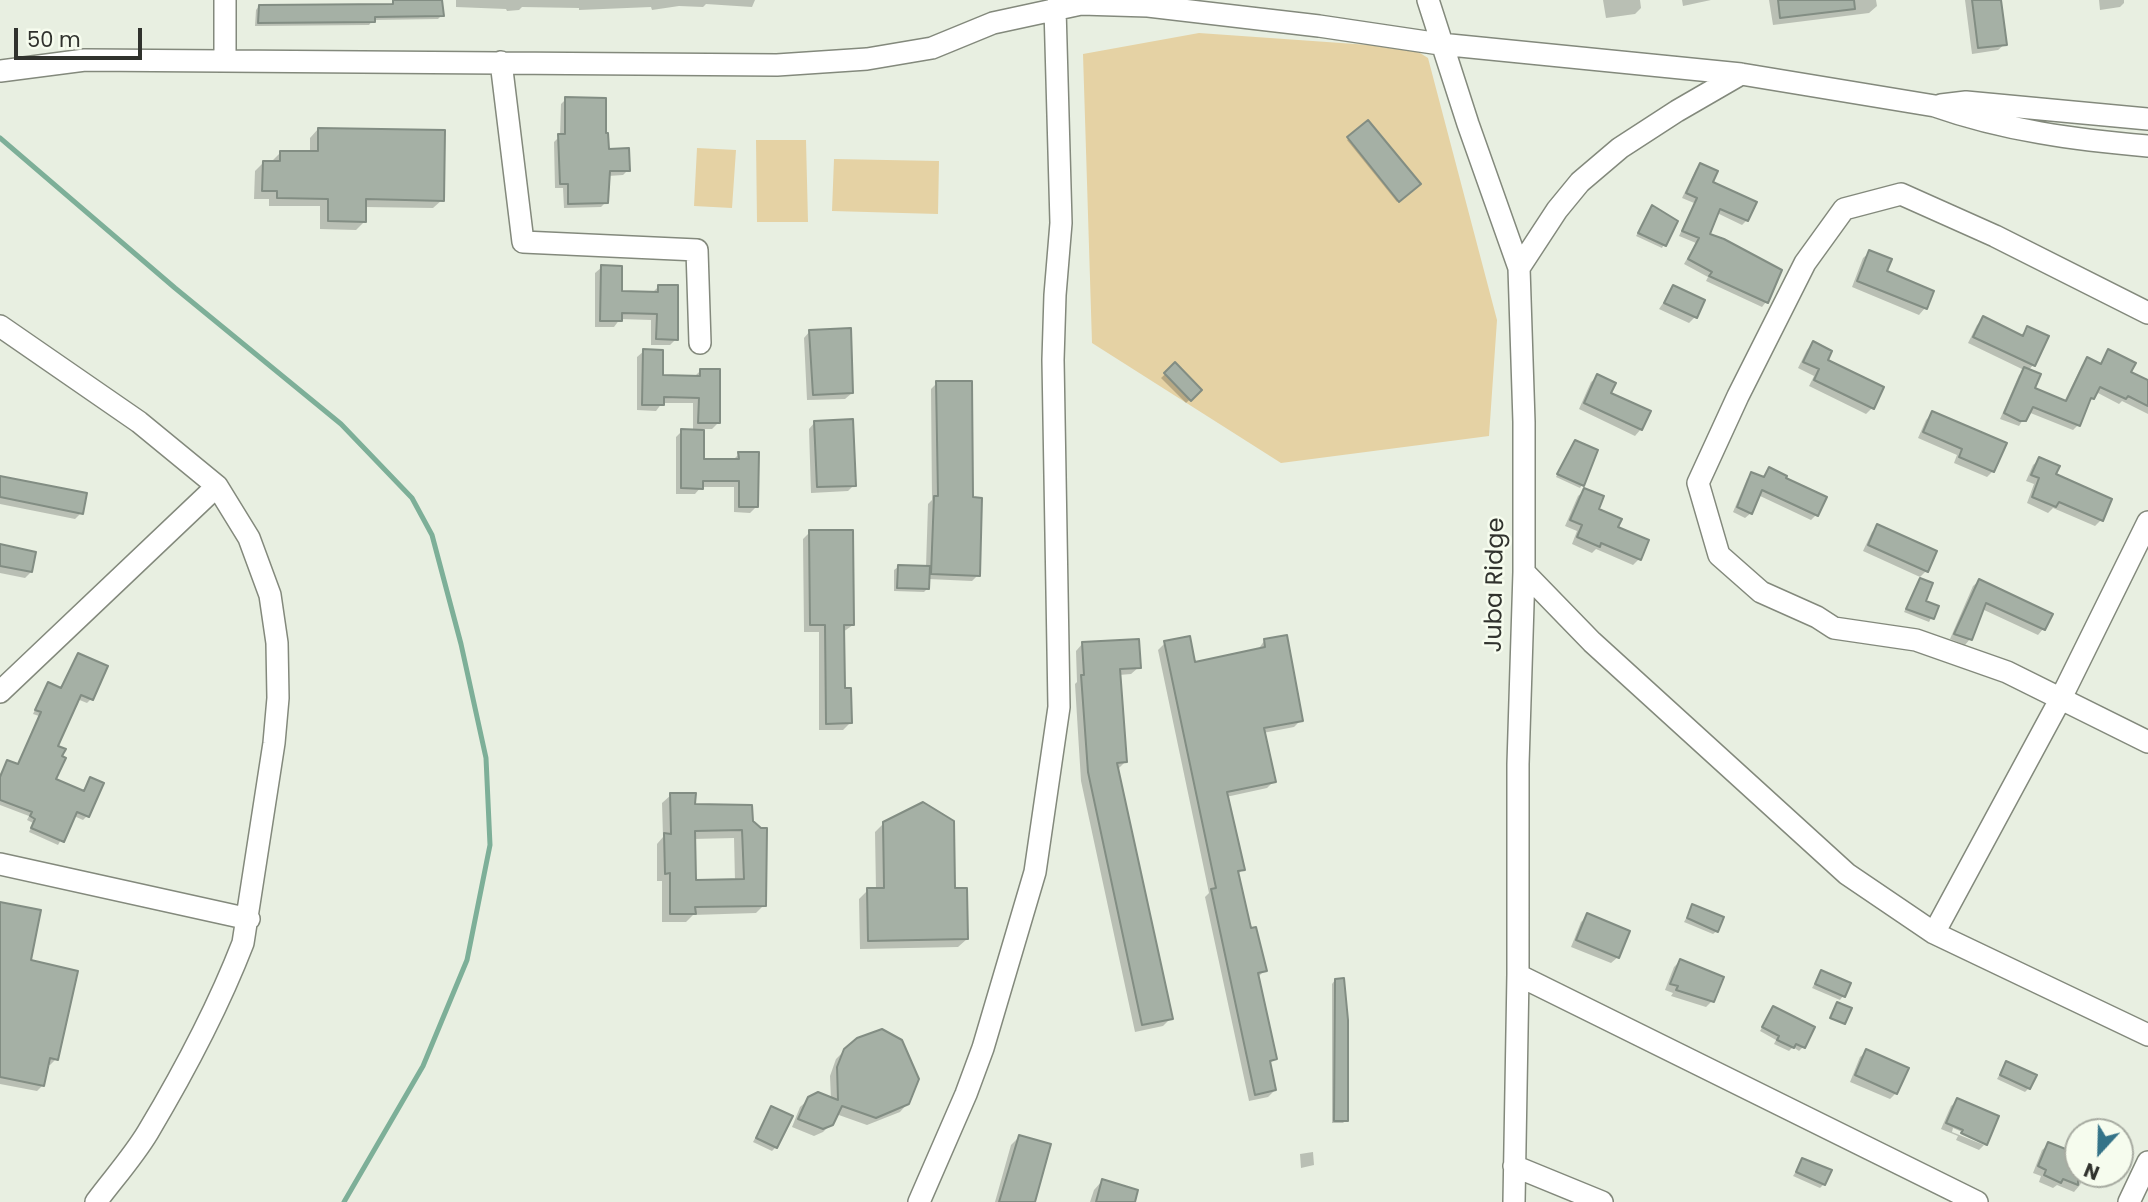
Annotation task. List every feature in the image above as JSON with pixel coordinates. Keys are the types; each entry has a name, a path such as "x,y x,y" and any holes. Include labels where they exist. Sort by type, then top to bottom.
{"street":[{"path":"225,0 225,59"},
{"name":"Juba Ridge","path":"1428,0 1440,44 1519,268 1524,422 1524,572 1518,764 1514,1202"},
{"path":"0,71 85,60 777,65 867,59 932,48 1022,8 1055,8 1081,4 1147,6 1320,26 1440,44 1741,74 1935,106 1964,116 2018,128 2101,142 2148,146"},
{"path":"919,1202 983,1048 1035,873 1059,707 1053,359 1061,223 1055,8"},
{"path":"501,62 523,242 697,250 700,343"},
{"path":"1519,268 1556,210 1580,182 1620,148 1741,74"},
{"path":"1935,106 1966,102 2148,119"},
{"path":"2148,313 1995,236 1901,194 1844,209 1805,263 1738,396 1699,483 1719,555 1761,592 1817,617 1834,628 1916,640 2007,672 2148,742"},
{"path":"0,326 139,422 217,486 249,538 270,595 276,643 278,698 274,743 249,919 243,943 234,968 147,1134 96,1202"},
{"path":"0,692 217,486"},
{"path":"1934,933 2061,698 2148,522"},
{"path":"1524,572 1592,642 1811,844 1881,900 1934,933 2148,1035"},
{"path":"0,864 249,919"},
{"path":"1518,975 1977,1202"},
{"path":"2129,1202 2148,1162"},
{"path":"1514,1166 1602,1202"}],"shaded area":[{"path":"1199,33 1412,48 1428,58 1497,320 1489,436 1281,463 1092,343 1083,54"},
{"path":"756,140 806,140 808,222 757,222"},
{"path":"697,148 736,150 732,208 694,206"},
{"path":"834,159 939,161 938,214 832,211"}],"building":[{"path":"393,0 442,0 444,16 375,17 375,22 258,23 259,5 393,4"},
{"path":"1778,0 1854,0 1855,9 1780,18"},
{"path":"1972,0 2001,0 2007,45 1978,48"},
{"path":"565,97 606,98 609,149 629,148 630,171 610,171 608,203 568,204 568,184 560,184 558,134 565,134"},
{"path":"1368,120 1421,184 1399,202 1347,137"},
{"path":"318,128 445,130 444,201 366,199 366,222 328,221 328,199 277,198 277,191 262,191 263,161 280,161 280,151 318,151"},
{"path":"1700,163 1718,171 1713,182 1757,202 1748,221 1720,209 1710,234 1782,270 1768,303 1709,276 1712,272 1688,259 1699,238 1682,231 1697,198 1686,193"},
{"path":"1652,205 1678,221 1666,246 1638,233"},
{"path":"1869,250 1892,259 1887,271 1934,291 1927,309 1857,281"},
{"path":"601,265 622,266 622,291 658,292 658,285 678,285 678,340 656,339 657,314 622,313 622,321 600,321"},
{"path":"1673,285 1705,300 1697,318 1664,303"},
{"path":"1983,316 2023,336 2027,326 2049,336 2035,366 1973,337"},
{"path":"851,328 853,393 813,395 809,330"},
{"path":"1813,341 1832,351 1828,360 1884,387 1874,409 1814,380 1819,369 1803,362"},
{"path":"643,349 663,350 663,375 700,376 700,369 720,369 720,423 698,423 699,398 664,397 664,405 642,405"},
{"path":"2108,349 2136,363 2131,372 2148,380 2148,406 2100,387 2094,399 2091,398 2080,426 2033,407 2026,421 2004,413 2024,367 2041,374 2035,388 2066,401 2087,357 2101,364"},
{"path":"1175,362 1202,390 1191,401 1164,373"},
{"path":"1597,374 1616,383 1611,393 1651,411 1642,430 1584,403"},
{"path":"936,381 972,381 973,497 982,498 980,576 931,574 934,496 938,496"},
{"path":"1932,411 2007,443 1994,472 1959,457 1962,449 1923,432"},
{"path":"853,419 856,486 817,487 814,421"},
{"path":"681,429 704,430 704,459 739,459 738,452 759,452 758,507 739,507 739,481 703,481 703,489 681,488"},
{"path":"1575,440 1598,450 1584,486 1557,474"},
{"path":"2039,457 2060,466 2056,474 2112,499 2103,521 2059,502 2056,507 2032,497 2039,478 2031,475"},
{"path":"1769,467 1827,497 1818,516 1762,490 1752,514 1737,507 1751,472 1764,477"},
{"path":"0,476 87,493 83,514 0,497"},
{"path":"1584,488 1604,496 1599,509 1622,519 1618,527 1649,540 1641,560 1601,543 1600,547 1577,537 1582,525 1570,520"},
{"path":"1877,524 1937,551 1928,572 1868,545"},
{"path":"809,530 853,530 854,625 844,625 845,688 851,688 852,723 826,724 825,625 810,625"},
{"path":"0,544 36,552 32,572 0,566"},
{"path":"898,565 930,566 929,589 897,588"},
{"path":"1920,578 1933,583 1926,601 1939,606 1934,619 1906,609"},
{"path":"1979,579 2053,614 2045,630 1986,603 1972,640 1954,634"},
{"path":"1287,635 1303,721 1264,728 1276,782 1227,792 1245,870 1238,871 1251,928 1256,927 1267,971 1258,973 1277,1059 1270,1061 1276,1090 1255,1095 1211,889 1216,888 1164,641 1190,636 1195,662 1265,647 1264,639"},
{"path":"1139,639 1141,668 1120,669 1127,762 1117,763 1173,1019 1142,1025 1088,772 1081,675 1084,675 1082,642"},
{"path":"78,653 108,666 93,700 81,695 58,746 66,749 62,756 66,758 56,779 84,791 90,777 104,783 89,817 77,812 64,842 31,828 35,819 30,816 32,812 0,800 0,777 7,760 18,764 41,712 35,710 48,682 61,688"},
{"path":"670,793 696,793 695,804 752,805 753,821 761,828 767,828 766,906 695,907 696,914 670,914 670,873 665,874 664,833 671,834","holes":["742,830 744,879 696,880 695,831"]},
{"path":"923,802 954,821 955,888 967,888 968,939 868,941 867,888 884,888 883,822"},
{"path":"0,902 41,910 31,960 78,971 58,1060 50,1058 44,1086 0,1077"},
{"path":"1692,904 1724,917 1718,932 1687,918"},
{"path":"1587,913 1630,931 1619,958 1576,940"},
{"path":"1680,959 1724,977 1714,1002 1676,990 1678,986 1670,984"},
{"path":"1821,970 1851,983 1845,997 1815,984"},
{"path":"1344,978 1348,1020 1348,1121 1334,1121 1335,979"},
{"path":"1837,1002 1852,1008 1845,1024 1830,1018"},
{"path":"1773,1006 1815,1027 1805,1048 1796,1044 1794,1048 1777,1040 1779,1036 1762,1027"},
{"path":"882,1029 902,1040 919,1079 909,1104 876,1118 842,1106 833,1125 823,1129 798,1119 808,1097 818,1092 838,1100 837,1067 844,1049 857,1038"},
{"path":"1866,1049 1909,1068 1897,1094 1855,1075"},
{"path":"2006,1061 2037,1075 2030,1089 2000,1075"},
{"path":"1957,1098 1999,1116 1987,1145 1946,1123"},
{"path":"771,1106 793,1116 777,1148 756,1138"},
{"path":"1019,1135 1051,1144 1035,1202 999,1202"},
{"path":"2048,1142 2064,1148 2064,1179 2061,1183 2044,1175 2046,1170 2038,1166"},
{"path":"1802,1158 1832,1170 1825,1185 1796,1172"},
{"path":"1102,1179 1138,1190 1135,1202 1096,1202"}],"waterway":[{"path":"0,138 175,288 341,424 412,498 432,535 461,644 486,758 490,845 467,960 423,1066 344,1202"}]}
